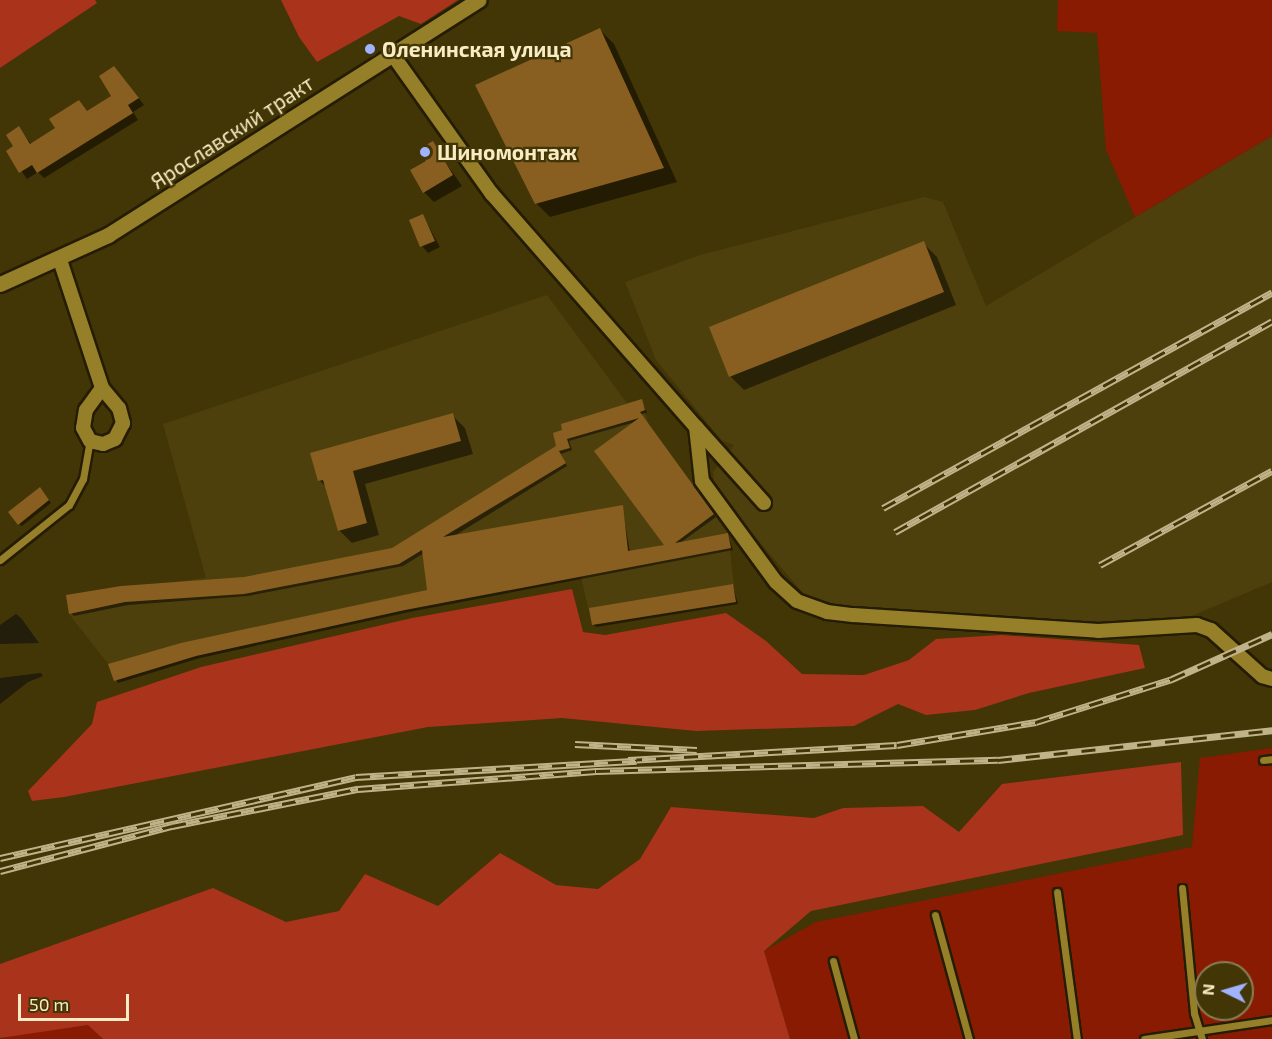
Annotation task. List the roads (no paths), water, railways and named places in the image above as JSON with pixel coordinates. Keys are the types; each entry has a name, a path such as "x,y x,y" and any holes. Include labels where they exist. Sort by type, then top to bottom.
{"street":[{"name":"Ярославский тракт","path":"0,284 60,260 142,214 479,0"},
{"path":"393,54 492,194 764,503"},
{"path":"60,260 102,388 119,408 123,423 115,439 103,444 90,441 83,428 86,410 102,388"},
{"path":"696,427 702,481 776,582 797,601 826,612 853,615 1098,631 1197,625 1211,630 1262,676 1272,678"}],"lane":[{"path":"0,561 69,506 83,479 90,441"},
{"path":"1263,760 1272,759"},
{"path":"1182,888 1194,1013 1201,1036"},
{"path":"1057,892 1077,1039"},
{"path":"935,915 969,1039"},
{"path":"833,961 854,1039"},
{"path":"1144,1039 1201,1036 1272,1020"}],"railway":[{"path":"883,508 1272,292"},
{"path":"895,532 1272,321"},
{"path":"1100,565 1272,471"},
{"path":"628,760 897,745 1036,722 1172,679 1272,634"},
{"path":"0,871 172,826 358,789 596,771 998,760 1272,730"},
{"path":"575,744 697,750"},
{"path":"0,858 356,777 637,761"}],"place":[{"name":"Оленинская улица","path":"370,49"},
{"name":"Шиномонтаж","path":"425,152"}]}
